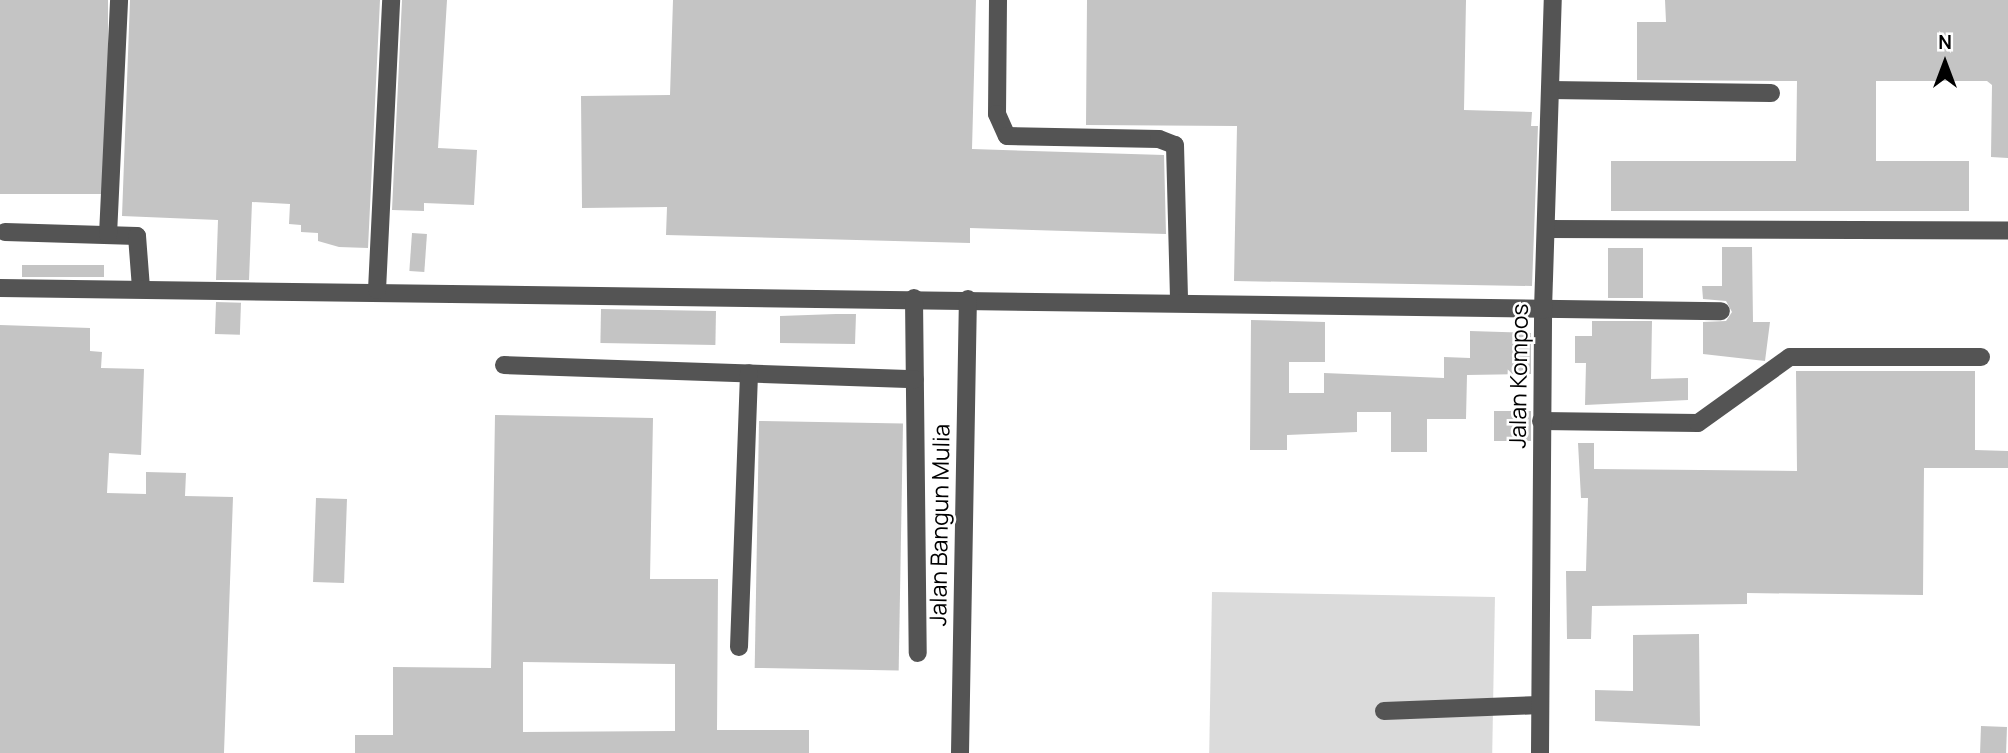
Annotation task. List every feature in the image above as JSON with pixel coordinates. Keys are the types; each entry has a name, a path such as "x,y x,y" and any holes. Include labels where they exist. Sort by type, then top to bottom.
{"street":[{"path":"108,235 119,0"},
{"path":"377,290 391,0"},
{"path":"998,0 997,114 1007,136 1159,139 1175,145 1179,303"},
{"name":"Jalan Kompos","path":"1540,753 1541,421 1553,0"},
{"path":"1550,90 1771,93"},
{"path":"1546,229 2008,231"},
{"path":"5,232 137,236 142,243 141,289"},
{"path":"0,288 377,290 1720,311"},
{"path":"914,298 918,653"},
{"name":"Jalan Bangun Mulia","path":"960,753 968,299"},
{"path":"1541,421 1698,423 1790,357 1982,357"},
{"path":"504,365 915,379"},
{"path":"739,647 749,373"},
{"path":"1384,711 1540,705"}],"shaded area":[{"path":"1212,592 1495,597 1492,753 1209,753"}],"building":[{"path":"0,0 108,0 108,194 0,194"},
{"path":"130,0 380,0 368,248 339,247 318,241 318,233 301,232 301,225 289,224 290,204 252,202 249,280 216,280 218,220 122,216"},
{"path":"402,0 447,0 438,148 477,150 474,205 424,203 424,211 392,210"},
{"path":"673,0 976,0 972,149 1164,155 1166,234 970,228 970,243 666,235 667,207 582,208 581,96 670,95"},
{"path":"1087,0 1466,0 1464,110 1532,112 1531,126 1538,126 1532,286 1234,281 1237,126 1086,125"},
{"path":"1665,0 2008,0 2008,158 1991,157 1992,85 1987,81 1876,81 1876,161 1969,161 1969,211 1611,211 1611,161 1796,161 1797,81 1637,80 1637,22 1666,22"},
{"path":"412,233 427,234 424,272 409,271"},
{"path":"1722,247 1752,247 1753,322 1770,322 1765,361 1703,354 1703,322 1726,321 1732,312 1726,301 1703,299 1702,286 1722,286"},
{"path":"1608,248 1643,248 1643,298 1608,298"},
{"path":"22,265 104,265 104,277 22,277"},
{"path":"216,302 241,303 240,335 215,334"},
{"path":"601,309 716,311 715,345 600,343"},
{"path":"856,314 855,344 780,343 780,316"},
{"path":"1251,320 1325,322 1325,362 1289,362 1289,393 1324,393 1324,373 1444,378 1444,357 1470,358 1470,331 1531,333 1531,374 1467,375 1466,419 1427,419 1427,452 1391,452 1391,412 1357,412 1357,432 1287,435 1287,450 1250,450"},
{"path":"1592,321 1652,321 1651,379 1688,378 1688,400 1585,405 1586,363 1575,363 1575,336 1592,336"},
{"path":"0,325 90,328 90,351 102,352 101,368 144,369 141,455 109,453 107,493 146,494 146,472 186,473 185,496 233,497 224,753 0,753"},
{"path":"1796,371 1975,371 1975,450 2008,451 2008,468 1924,468 1923,595 1747,593 1747,604 1592,606 1591,639 1567,639 1566,571 1586,571 1588,498 1581,498 1578,443 1594,443 1594,469 1797,471"},
{"path":"1494,411 1531,411 1531,441 1494,441"},
{"path":"495,415 653,418 650,579 718,579 717,730 809,730 809,753 355,753 355,735 393,735 393,667 491,668","holes":["523,662 675,664 675,731 523,732"]},
{"path":"759,421 903,424 899,670 755,668"},
{"path":"316,498 347,499 344,583 313,582"},
{"path":"1699,634 1700,726 1595,721 1595,690 1633,691 1633,635"},
{"path":"1981,726 2007,727 2006,753 1980,753"}]}
